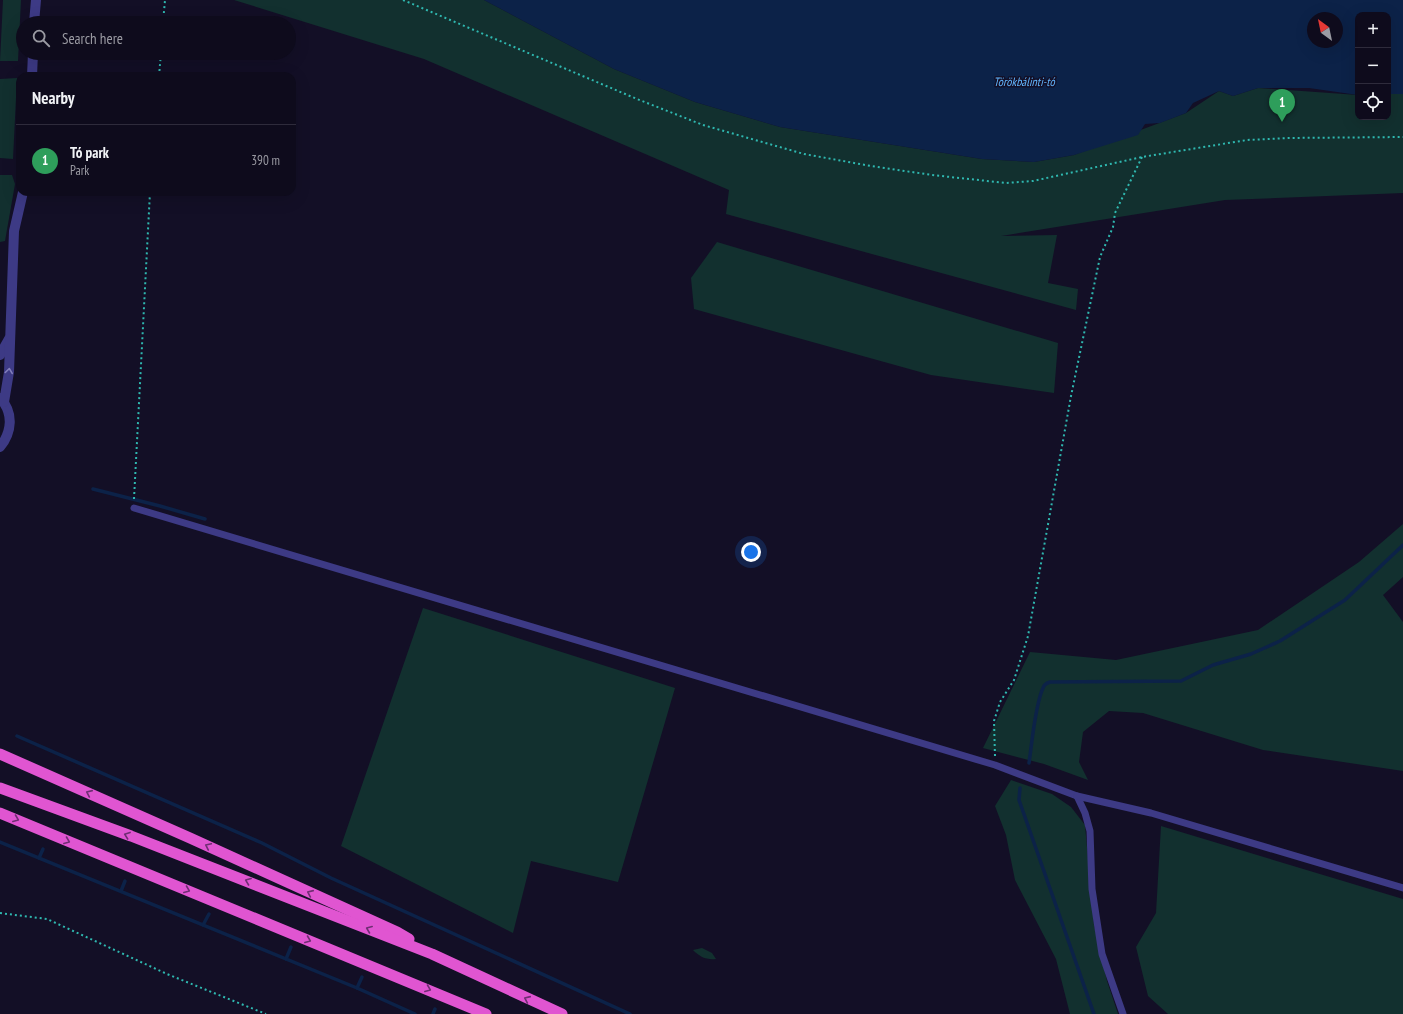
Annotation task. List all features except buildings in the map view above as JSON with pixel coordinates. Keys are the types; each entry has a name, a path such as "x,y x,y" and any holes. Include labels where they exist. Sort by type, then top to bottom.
{"highway":[{"path":"0,747 4,756 397,932 432,954"},
{"path":"0,788 138,839 432,954 562,1014"},
{"path":"0,813 486,1014"}],"street":[{"path":"35,16 36,0"},
{"path":"32,72 33,60"},
{"path":"0,447 5,440 10,425 9,413 2,400 9,372 14,231 22,196"},
{"path":"0,355 9,339"}],"lane":[{"path":"134,508 995,765 1077,796 1151,813 1403,888"},
{"path":"1077,796 1086,813 1090,832 1092,889 1102,954 1123,1014"}],"path":[{"path":"164,16 165,0"},
{"path":"404,0 682,117 765,144 804,154 879,167 980,181 1006,183 1033,181 1142,157 1247,140 1288,138 1403,137"},
{"path":"159,72 160,60"},
{"path":"995,765 994,721 1000,702 1014,680 1028,636 1074,380 1100,257 1113,227 1115,213 1142,157"},
{"path":"134,497 150,196"},
{"path":"0,913 47,919 167,974 266,1014"}],"green space":[{"path":"3,0 21,0 20,16 16,16 16,60 18,61 0,61"},
{"path":"234,0 484,0 614,69 695,102 780,127 982,159 1034,162 1074,155 1186,113 1219,91 1233,96 1258,88 1355,95 1355,120 1391,120 1391,94 1403,94 1403,193 1225,200 1001,236 1057,235 1048,283 1078,289 1076,310 726,214 729,190 424,59 296,19 296,16 286,16"},
{"path":"16,78 13,159 0,158 0,79"},
{"path":"0,175 12,175 15,184 5,241 0,242"},
{"path":"717,242 1058,343 1054,393 931,375 694,309 691,278"},
{"path":"1403,524 1403,577 1383,595 1403,622 1403,771 1263,750 1143,713 1109,711 1083,732 1079,762 1088,780 1044,764 983,748 1030,652 1116,660 1258,630 1359,562"},
{"path":"423,608 675,688 618,882 531,861 513,933 341,846"},
{"path":"1011,780 1052,794 1071,807 1085,825 1094,925 1107,981 1118,1014 1070,1014 1056,959 1015,880 1006,835 995,806"},
{"path":"1161,826 1403,899 1403,1014 1168,1014 1148,996 1136,947 1156,913"},
{"path":"702,948 712,953 716,959 703,958 693,950"}],"water":[{"name":"Törökbálinti-tó","path":"484,0 1403,0 1403,94 1391,94 1391,12 1355,12 1355,95 1309,88 1258,88 1233,96 1219,91 1193,103 1186,113 1160,123 1145,124 1138,135 1074,155 1034,162 982,159 780,127 695,102 614,69"}],"waterway":[{"path":"93,489 205,519"},
{"path":"1029,763 1034,724 1040,695 1043,687 1047,683 1181,681 1213,665 1251,654 1280,641 1345,600 1403,545"},
{"path":"17,736 262,843 331,878 630,1014"},
{"path":"1020,788 1019,800 1094,1014"},
{"path":"0,842 357,988 415,1014"},
{"path":"39,858 43,849"},
{"path":"121,891 125,881"},
{"path":"203,925 209,914"},
{"path":"286,959 291,947"},
{"path":"357,988 362,977"},
{"path":"433,1014 435,1009"}],"place":[{"name":"Tó park","path":"1282,122"}]}
